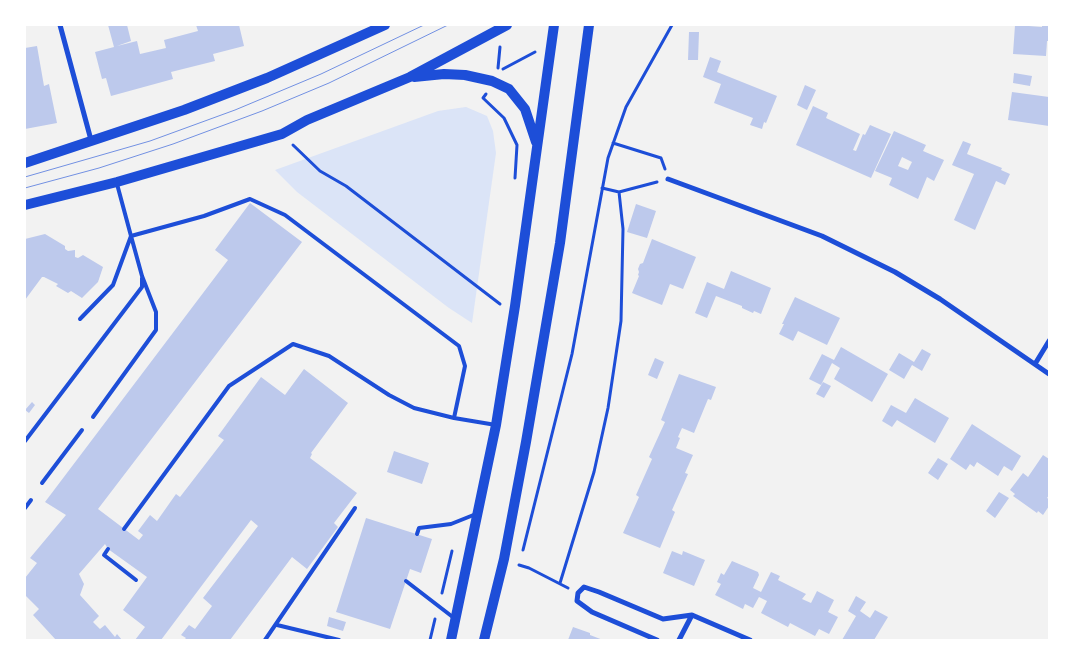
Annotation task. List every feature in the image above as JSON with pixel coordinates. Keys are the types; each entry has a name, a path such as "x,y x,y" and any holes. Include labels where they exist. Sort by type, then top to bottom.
{"main road":[{"path":"25,162 184,110 267,78 385,25"},
{"path":"451,640 496,425 554,25"},
{"path":"484,640 510,530 560,244 589,25"},
{"path":"25,205 117,182 282,134 307,120 410,77 504,26"},
{"path":"410,77 444,74 465,76 492,81 509,89 526,109 537,146"}],"street":[{"path":"60,25 91,140"},
{"path":"668,178 822,236 894,272 940,299 1049,374"},
{"path":"1035,364 1049,341"},
{"path":"657,640 592,612 577,601 578,593 584,587 663,619 692,616 750,640"},
{"path":"679,640 692,616"}],"lane":[{"path":"93,417 156,330 156,312 142,276 117,182"},
{"path":"131,236 204,216 250,199 284,215 459,346 465,366 454,418"},
{"path":"80,319 112,285 131,236"},
{"path":"25,441 142,287 142,276"},
{"path":"124,529 229,386 293,344 329,356 389,395 414,408 454,418 496,425"},
{"path":"42,483 82,430"},
{"path":"25,508 31,500"},
{"path":"265,640 355,508"},
{"path":"417,534 419,528 451,524 476,514"},
{"path":"108,549 104,555 136,580"},
{"path":"406,582 456,620"},
{"path":"277,625 339,640"}],"path":[{"path":"523,552 572,354 602,188 613,143 626,107 672,25"},
{"path":"504,26 498,71 551,43"},
{"path":"483,98 504,118 517,145 515,181"},
{"path":"282,134 320,171 346,186 500,304"},
{"path":"602,188 619,192 668,178 661,158 613,143"},
{"path":"560,583 594,472 608,408 621,321 623,229 619,192"},
{"path":"499,313 501,295"},
{"path":"430,640 452,549"},
{"path":"521,559 519,565 578,593"}],"shaded area":[{"path":"466,107 487,116 493,131 496,153 472,323 449,308 297,192 275,170 438,111"}],"building":[{"path":"108,25 127,25 131,41 117,46 137,41 140,54 166,48 164,40 198,31 196,25 239,25 244,46 213,54 215,61 171,72 173,79 111,96 106,78 102,79 95,52 114,47"},
{"path":"1015,25 1042,27 1042,25 1049,25 1049,41 1047,41 1046,56 1013,54"},
{"path":"689,32 699,32 698,60 688,60"},
{"path":"37,46 44,86 49,84 57,123 25,129 25,48"},
{"path":"710,57 721,61 717,72 777,96 762,129 750,125 753,118 714,103 721,84 703,77"},
{"path":"1014,73 1032,76 1030,86 1013,83"},
{"path":"805,85 816,90 807,110 797,105"},
{"path":"1012,92 1049,97 1049,126 1008,120"},
{"path":"813,106 828,113 826,118 860,134 853,150 856,151 863,134 865,135 870,125 891,134 871,178 796,145"},
{"path":"894,131 926,145 923,151 944,160 934,181 927,177 918,199 889,185 892,178 875,171","holes":["902,157 912,162 908,170 898,166"]},
{"path":"963,141 971,144 967,154 1002,168 1001,170 1010,174 1005,185 996,181 975,230 954,220 974,174 952,165"},
{"path":"250,203 302,242 98,509 139,540 143,535 138,531 150,515 157,521 176,494 180,497 224,440 218,436 261,377 285,395 304,369 348,403 311,453 310,458 357,493 334,523 338,527 307,569 292,557 230,640 184,640 186,638 181,635 189,625 195,629 212,606 203,598 258,526 251,520 161,640 135,640 145,627 123,610 147,577 108,549 105,544 79,574 84,584 80,595 99,616 93,622 100,629 105,625 115,637 117,634 122,640 56,640 33,615 39,609 25,595 25,578 37,563 30,558 66,515 45,502 228,260 215,250"},
{"path":"636,204 656,211 647,238 627,232"},
{"path":"45,234 65,246 65,249 68,251 75,250 75,257 78,258 83,255 103,267 98,282 82,298 71,291 68,293 56,286 58,284 42,277 25,300 25,239"},
{"path":"652,239 696,257 683,289 670,284 662,305 632,293 639,276 638,269 640,264 643,263"},
{"path":"731,271 771,288 761,314 754,311 753,313 742,308 742,306 716,296 707,318 695,313 707,282 724,289"},
{"path":"795,297 840,318 827,345 798,331 793,341 779,334"},
{"path":"841,347 888,374 872,402 834,379 840,368 832,363 821,385 809,379 822,354 834,360"},
{"path":"922,349 931,354 922,371 912,365 904,379 889,370 899,353 914,362"},
{"path":"655,358 664,362 657,379 648,375"},
{"path":"679,374 716,387 711,400 708,399 694,433 682,428 678,437 680,438 676,448 693,455 685,473 688,474 672,510 675,512 660,548 623,533 639,497 636,495 652,459 649,457 665,422 661,420"},
{"path":"823,382 831,386 824,398 816,394"},
{"path":"915,398 949,418 935,443 897,420 892,427 882,421 891,405 906,413"},
{"path":"32,402 35,405 29,413 25,410"},
{"path":"972,424 1021,456 1012,471 1004,466 998,476 977,462 974,467 970,464 966,470 950,459"},
{"path":"394,451 429,463 422,484 387,472"},
{"path":"1043,455 1049,459 1049,495 1047,498 1049,499 1049,506 1043,515 1038,511 1037,513 1013,496 1015,494 1010,490 1023,473 1028,477"},
{"path":"938,458 948,464 938,480 928,473"},
{"path":"999,492 1009,498 995,518 986,511"},
{"path":"366,518 432,539 421,573 410,569 390,629 336,612"},
{"path":"672,551 682,555 683,551 705,560 694,586 663,573"},
{"path":"732,561 758,572 759,575 753,588 761,592 771,572 780,576 778,580 806,594 802,599 811,603 817,591 834,600 828,612 838,617 829,634 819,629 815,636 790,623 788,627 761,613 767,601 759,597 753,608 745,604 743,609 715,595 721,584 717,582 721,573 724,575"},
{"path":"856,596 866,602 860,611 870,618 875,610 888,617 874,640 842,640 856,616 848,611"},
{"path":"329,617 346,622 343,631 327,626"},
{"path":"573,627 590,633 590,635 603,640 568,640"}],"tram line":[{"path":"25,177 150,141 235,110 321,74 424,25"},
{"path":"25,188 99,168 173,144 262,111 329,83 448,25"}]}
